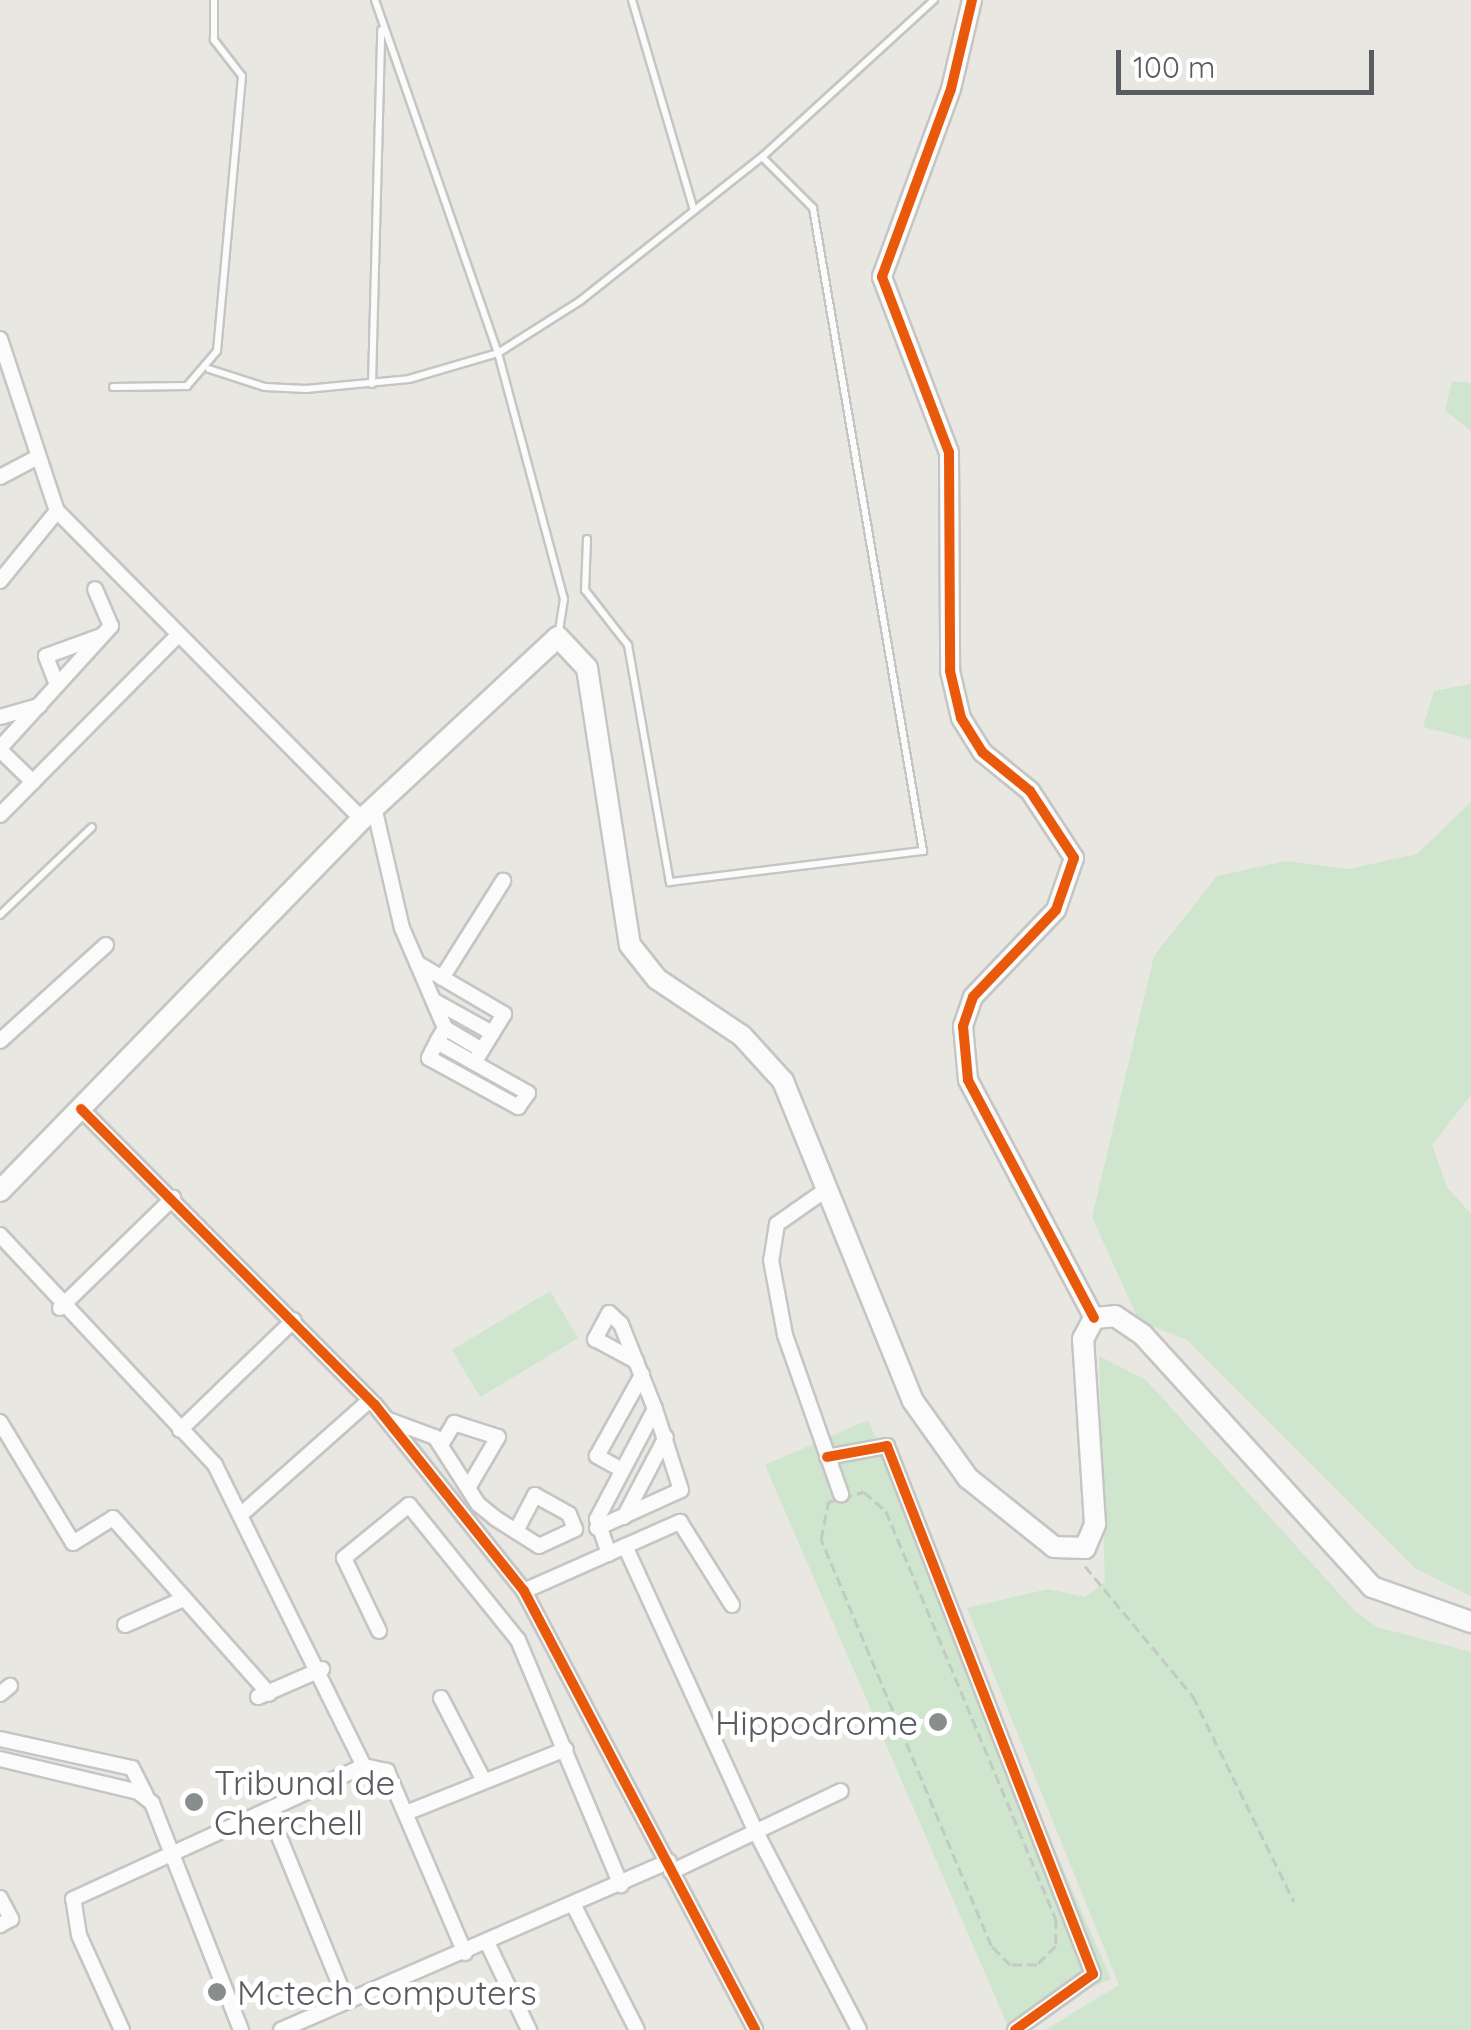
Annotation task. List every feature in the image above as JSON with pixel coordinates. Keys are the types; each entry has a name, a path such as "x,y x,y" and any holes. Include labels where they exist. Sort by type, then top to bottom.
{"main road":[{"path":"0,1191 368,813 558,637 587,668 630,945 657,979 763,1055 783,1081 925,1424 991,1499 1054,1548 1076,1553 1095,1524 1083,1338 1094,1318 1114,1316 1142,1334 1372,1587 1471,1622"}],"street":[{"path":"972,0 951,90 882,277 949,452 950,671 961,718 982,752 1030,791 1074,858 1056,910 973,997 963,1026 968,1080 1094,1318"},
{"path":"0,339 4,376 57,511 177,636 368,813 433,1000 441,1035 429,1058 518,1108 528,1093 478,1056 441,1035"},
{"path":"0,477 36,458"},
{"path":"0,581 57,511"},
{"path":"33,782 0,749 112,626 95,588"},
{"path":"57,686 46,656 103,636"},
{"path":"0,816 177,636"},
{"path":"0,717 39,706"},
{"path":"442,978 502,880"},
{"path":"0,1041 106,946"},
{"path":"417,963 504,1014 478,1056"},
{"path":"433,1000 492,1033"},
{"path":"81,1109 370,1400 524,1591 754,2030"},
{"path":"827,1188 777,1224 770,1241 785,1335 841,1494"},
{"path":"60,1308 173,1198"},
{"path":"0,1234 60,1308 180,1430 245,1511 364,1766"},
{"path":"180,1430 294,1320"},
{"path":"598,1528 681,1490 666,1437 639,1368 597,1456 622,1470"},
{"path":"245,1511 370,1400"},
{"path":"609,1554 598,1528 654,1408"},
{"path":"385,1419 441,1445 468,1488 516,1531"},
{"path":"0,1422 73,1543 114,1518 180,1601 264,1696 322,1670"},
{"path":"441,1445 454,1423 498,1438 468,1488"},
{"path":"624,1517 666,1437"},
{"path":"827,1456 887,1446 1093,1974 1015,2030"},
{"path":"380,1631 344,1558 409,1505 518,1640 621,1885"},
{"path":"524,1591 680,1522 732,1605"},
{"path":"626,1546 756,1832 860,2030"},
{"path":"125,1625 180,1601"},
{"path":"440,1698 484,1781"},
{"path":"0,1738 132,1768 171,1853 241,2030"},
{"path":"406,1813 566,1750"},
{"path":"0,1759 146,1797"},
{"path":"122,2030 78,1935 73,1898 364,1766 387,1771 465,1953"},
{"path":"281,2030 574,1904 756,1832 840,1790"},
{"path":"269,1812 348,2002"},
{"path":"0,1898 11,1919 0,1925"},
{"path":"574,1904 637,2030"},
{"path":"487,1942 528,2030"}],"lane":[{"path":"209,369 242,76 214,40 214,0"},
{"path":"375,0 498,353 564,599 558,637"},
{"path":"632,0 694,210"},
{"path":"113,387 173,388 209,369 274,388 372,384 498,353 762,157 934,0"},
{"path":"372,384 382,22"},
{"path":"588,539 586,590 628,645 670,882 923,851 814,208 762,157"},
{"path":"0,915 92,827"}],"path":[{"path":"864,1492 886,1512 1056,1919 1056,1946 1037,1965 1010,1965 991,1946 822,1539 821,1516 841,1494 864,1492"},
{"path":"1076,1553 1193,1696 1294,1902"}],"green space":[{"path":"1452,381 1471,383 1471,431 1445,410"},
{"path":"1471,684 1471,739 1423,727 1434,691"},
{"path":"1471,802 1471,1095 1432,1145 1447,1187 1471,1214 1471,1596 1415,1568 1187,1340 1139,1321 1092,1217 1154,956 1217,876 1286,861 1349,869 1417,854"},
{"path":"550,1291 578,1338 480,1397 452,1350"},
{"path":"1099,1356 1146,1380 1355,1611 1377,1627 1471,1652 1471,2030 1045,2030 1119,1985 967,1608 1048,1589 1085,1597 1105,1582"},
{"name":"Hippodrome","path":"868,1420 1111,1979 1007,2024 765,1465"}],"cycle path":[{"path":"972,0 951,89 882,277 949,452 950,671 961,718 982,752 1030,791 1074,858 1056,910 973,997 963,1026 968,1080 1094,1318"},
{"path":"81,1109 375,1405 524,1591 755,2030"},
{"path":"827,1457 887,1446 1093,1974 1015,2030"}],"place":[{"name":"Hippodrome","path":"938,1722"},
{"name":"Tribunal de Cherchell","path":"194,1802"},
{"name":"Mctech computers","path":"217,1992"}]}
